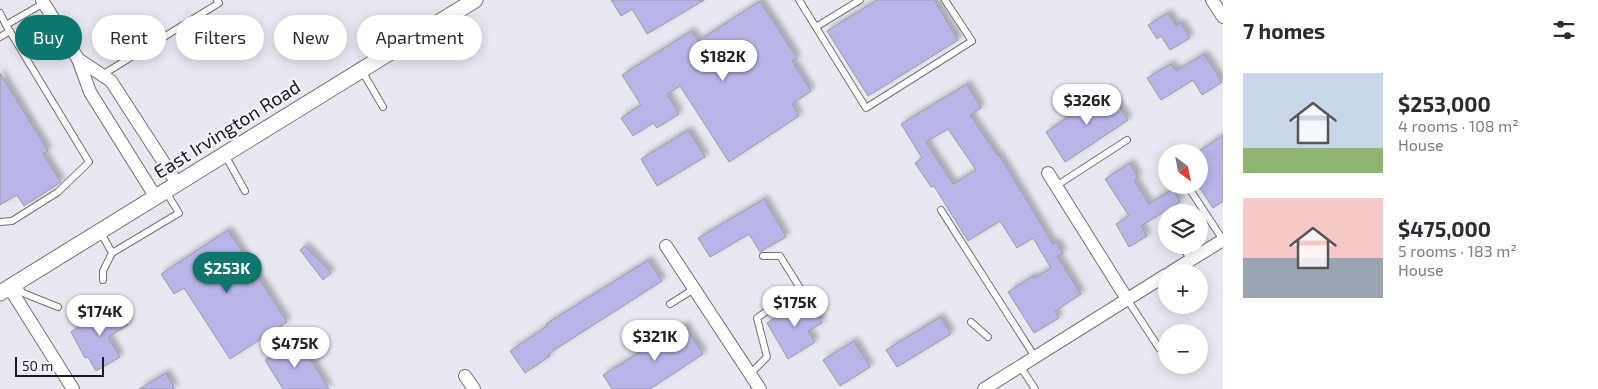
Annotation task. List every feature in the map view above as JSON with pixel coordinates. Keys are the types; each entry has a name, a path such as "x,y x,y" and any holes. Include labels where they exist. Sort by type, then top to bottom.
{"street":[{"name":"East Irvington Road","path":"8,287 474,0"},
{"path":"1212,0 1223,18"},
{"path":"43,2 51,15"},
{"path":"79,60 90,92 166,190"},
{"path":"81,60 111,81 166,190"},
{"path":"1048,173 1127,300"},
{"path":"1184,264 1223,240"},
{"path":"666,246 760,389"},
{"path":"984,389 1158,280"},
{"path":"8,287 73,389"},
{"path":"465,376 474,389"}],"lane":[{"path":"102,75 219,3 217,0"},
{"path":"799,0 866,108 972,41 945,0"},
{"path":"816,27 860,0"},
{"path":"0,37 8,28 43,2"},
{"path":"0,13 89,162 58,192 12,221 0,222"},
{"path":"361,70 383,107"},
{"path":"1056,186 1127,140"},
{"path":"224,154 245,191"},
{"path":"103,280 103,271 112,253 179,213 166,190"},
{"path":"1193,194 1223,240"},
{"path":"940,210 1035,357"},
{"path":"100,232 112,253"},
{"path":"1187,254 1191,260"},
{"path":"750,374 767,357 757,318 800,288 780,256 763,256"},
{"path":"8,287 58,307"},
{"path":"670,304 694,289"},
{"path":"1127,300 1158,346"},
{"path":"971,322 988,337"},
{"path":"1020,366 1035,389"}],"building":[{"path":"611,0 704,0 647,34 632,9 621,16"},
{"path":"877,0 934,0 958,40 868,96 827,31"},
{"path":"760,1 797,58 792,61 811,91 792,104 799,116 729,162 680,86 667,94 679,114 657,128 653,123 633,136 621,118 641,105 622,75 691,31 698,41"},
{"path":"1168,13 1176,26 1181,23 1190,38 1170,50 1161,36 1157,39 1148,25"},
{"path":"1204,54 1222,82 1202,95 1193,80 1161,100 1147,78 1171,64 1176,71"},
{"path":"0,73 48,151 43,154 61,182 24,206 17,195 0,205"},
{"path":"967,84 981,108 970,115 999,155 1053,244 1056,242 1063,253 1057,256 1081,294 1055,311 1059,318 1034,333 1008,292 1033,276 1034,278 1051,268 1033,238 1017,248 1000,221 968,241 934,186 931,187 915,163 922,158 901,124","holes":["948,129 976,170 953,184 926,142"]},
{"path":"1108,90 1128,120 1065,162 1046,132"},
{"path":"688,130 705,157 657,186 641,159"},
{"path":"1223,135 1223,201 1213,208 1204,194 1208,194 1208,145"},
{"path":"1130,163 1138,177 1134,180 1149,204 1165,194 1176,194 1180,202 1177,204 1158,204 1158,216 1141,226 1147,236 1129,247 1116,224 1129,216 1105,179"},
{"path":"764,199 786,237 760,252 749,234 710,257 698,238"},
{"path":"228,230 287,322 230,359 184,288 174,294 161,274"},
{"path":"305,246 331,273 323,280 300,250"},
{"path":"648,260 662,281 548,354 550,356 525,373 510,351 547,326 546,324"},
{"path":"807,298 822,323 808,331 815,342 788,359 767,323"},
{"path":"114,303 128,325 108,337 120,357 96,371 88,357 85,358 71,332"},
{"path":"940,317 951,334 897,367 886,350"},
{"path":"684,325 703,354 650,389 612,389 603,375"},
{"path":"298,339 329,389 283,389 265,360"},
{"path":"854,341 870,367 840,386 823,360"},
{"path":"166,373 175,389 139,389"}]}
